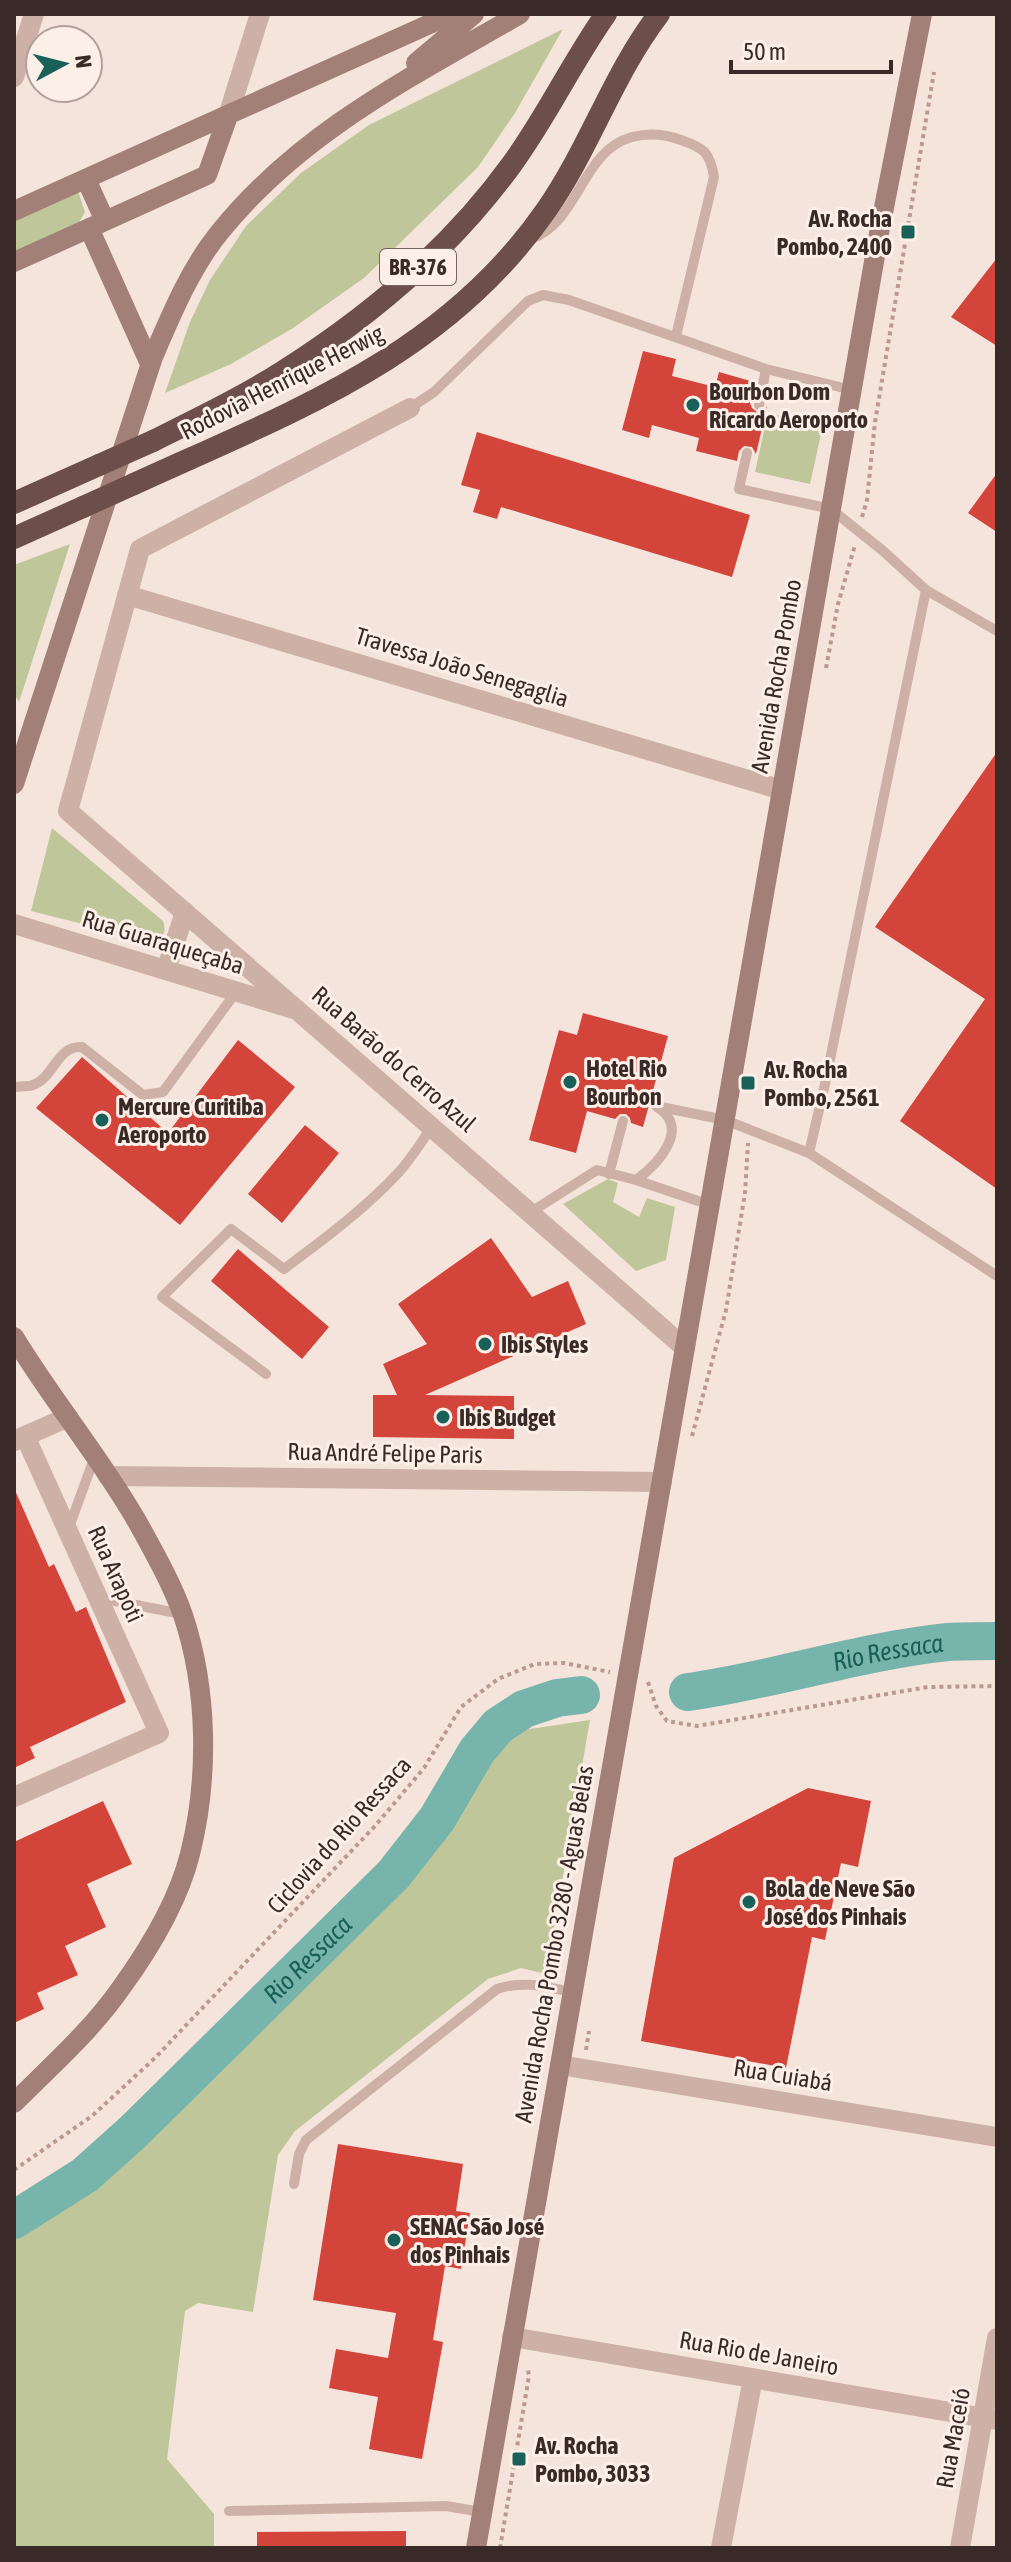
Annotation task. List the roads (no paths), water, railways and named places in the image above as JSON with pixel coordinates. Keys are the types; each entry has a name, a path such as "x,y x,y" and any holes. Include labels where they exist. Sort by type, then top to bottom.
{"highway":[{"name":"Rodovia Henrique Herwig","path":"14,503 153,441 236,399 319,347 393,289 448,240 513,164 606,14"},
{"name":"Rodovia Henrique Herwig","path":"14,538 291,412 391,359 429,332 465,302 547,209 628,60 659,14"}],"main road":[{"path":"14,211 452,14"},
{"path":"372,99 474,14"},
{"path":"14,784 150,364 171,315 218,234 294,156 335,124 372,99 520,14"},
{"name":"Avenida Rocha Pombo","path":"685,1348 879,233 922,14"},
{"path":"14,262 207,175 228,116"},
{"path":"86,179 97,225 150,364"},
{"path":"14,1337 137,1522 182,1614 201,1700 202,1746 200,1800 190,1855 175,1897 150,1944 120,1989 79,2039 14,2103"},
{"name":"Avenida Rocha Pombo 3280 - Aguas Belas","path":"476,2548 685,1348"}],"street":[{"path":"14,77 34,14"},
{"path":"228,116 260,14"},
{"path":"127,595 140,549 410,408"},
{"name":"Travessa João Senegaglia","path":"127,595 782,790"},
{"name":"Rua Barão do Cerro Azul","path":"127,595 68,811 685,1348"},
{"path":"166,970 185,912"},
{"name":"Rua Guaraqueçaba","path":"14,924 297,1010"},
{"path":"20,1438 68,1417"},
{"name":"Rua Arapoti","path":"14,1797 159,1733 68,1530 20,1438"},
{"name":"Rua André Felipe Paris","path":"108,1476 662,1482"},
{"name":"Rua Cuiabá","path":"560,2065 997,2137"},
{"name":"Rua Rio de Janeiro","path":"512,2337 990,2418"},
{"name":"Rua Maceió","path":"960,2548 990,2418 997,2338"},
{"path":"721,2548 753,2378"}],"lane":[{"path":"521,242 543,234 565,212 599,156 617,141 644,134 672,136 703,148 712,163 714,177 676,336"},
{"path":"410,408 434,392 528,301 543,295 569,300 766,369 852,390"},
{"path":"759,405 766,369"},
{"path":"747,453 739,489 831,509 926,590 997,631"},
{"path":"809,1153 926,590"},
{"path":"14,1087 33,1085 42,1080 67,1050 75,1046 82,1047 143,1095 163,1092 236,992"},
{"path":"636,1180 654,1167 667,1151 671,1124 664,1111 653,1106 725,1120 809,1153 997,1276"},
{"path":"609,1174 623,1121"},
{"path":"266,1374 162,1297 231,1229 284,1269 343,1225 370,1200 400,1171 432,1127"},
{"path":"531,1212 597,1170 710,1205"},
{"path":"68,1530 95,1456"},
{"path":"98,1598 182,1614"},
{"path":"294,2184 299,2154 306,2140 497,1989 513,1983 527,1983 572,1992"},
{"path":"229,2511 446,2506 482,2512"}],"waterway":[{"name":"Rio Ressaca","path":"688,1692 915,1646 997,1641"},
{"name":"Rio Ressaca","path":"14,2220 85,2175 133,2132 394,1874 437,1819 477,1751 498,1726 524,1709 557,1698 581,1695"}],"place":[{"name":"Av. Rocha Pombo, 2400","path":"908,232"},
{"name":"Bourbon Dom Ricardo Aeroporto","path":"693,405"},
{"name":"Hotel Rio Bourbon","path":"570,1082"},
{"name":"Av. Rocha Pombo, 2561","path":"748,1083"},
{"name":"Mercure Curitiba Aeroporto","path":"102,1120"},
{"name":"Ibis Styles","path":"485,1344"},
{"name":"Ibis Budget","path":"443,1417"},
{"name":"Bola de Neve São José dos Pinhais","path":"749,1902"},
{"name":"SENAC São José dos Pinhais","path":"394,2240"},
{"name":"Av. Rocha Pombo, 3033","path":"519,2459"}]}
